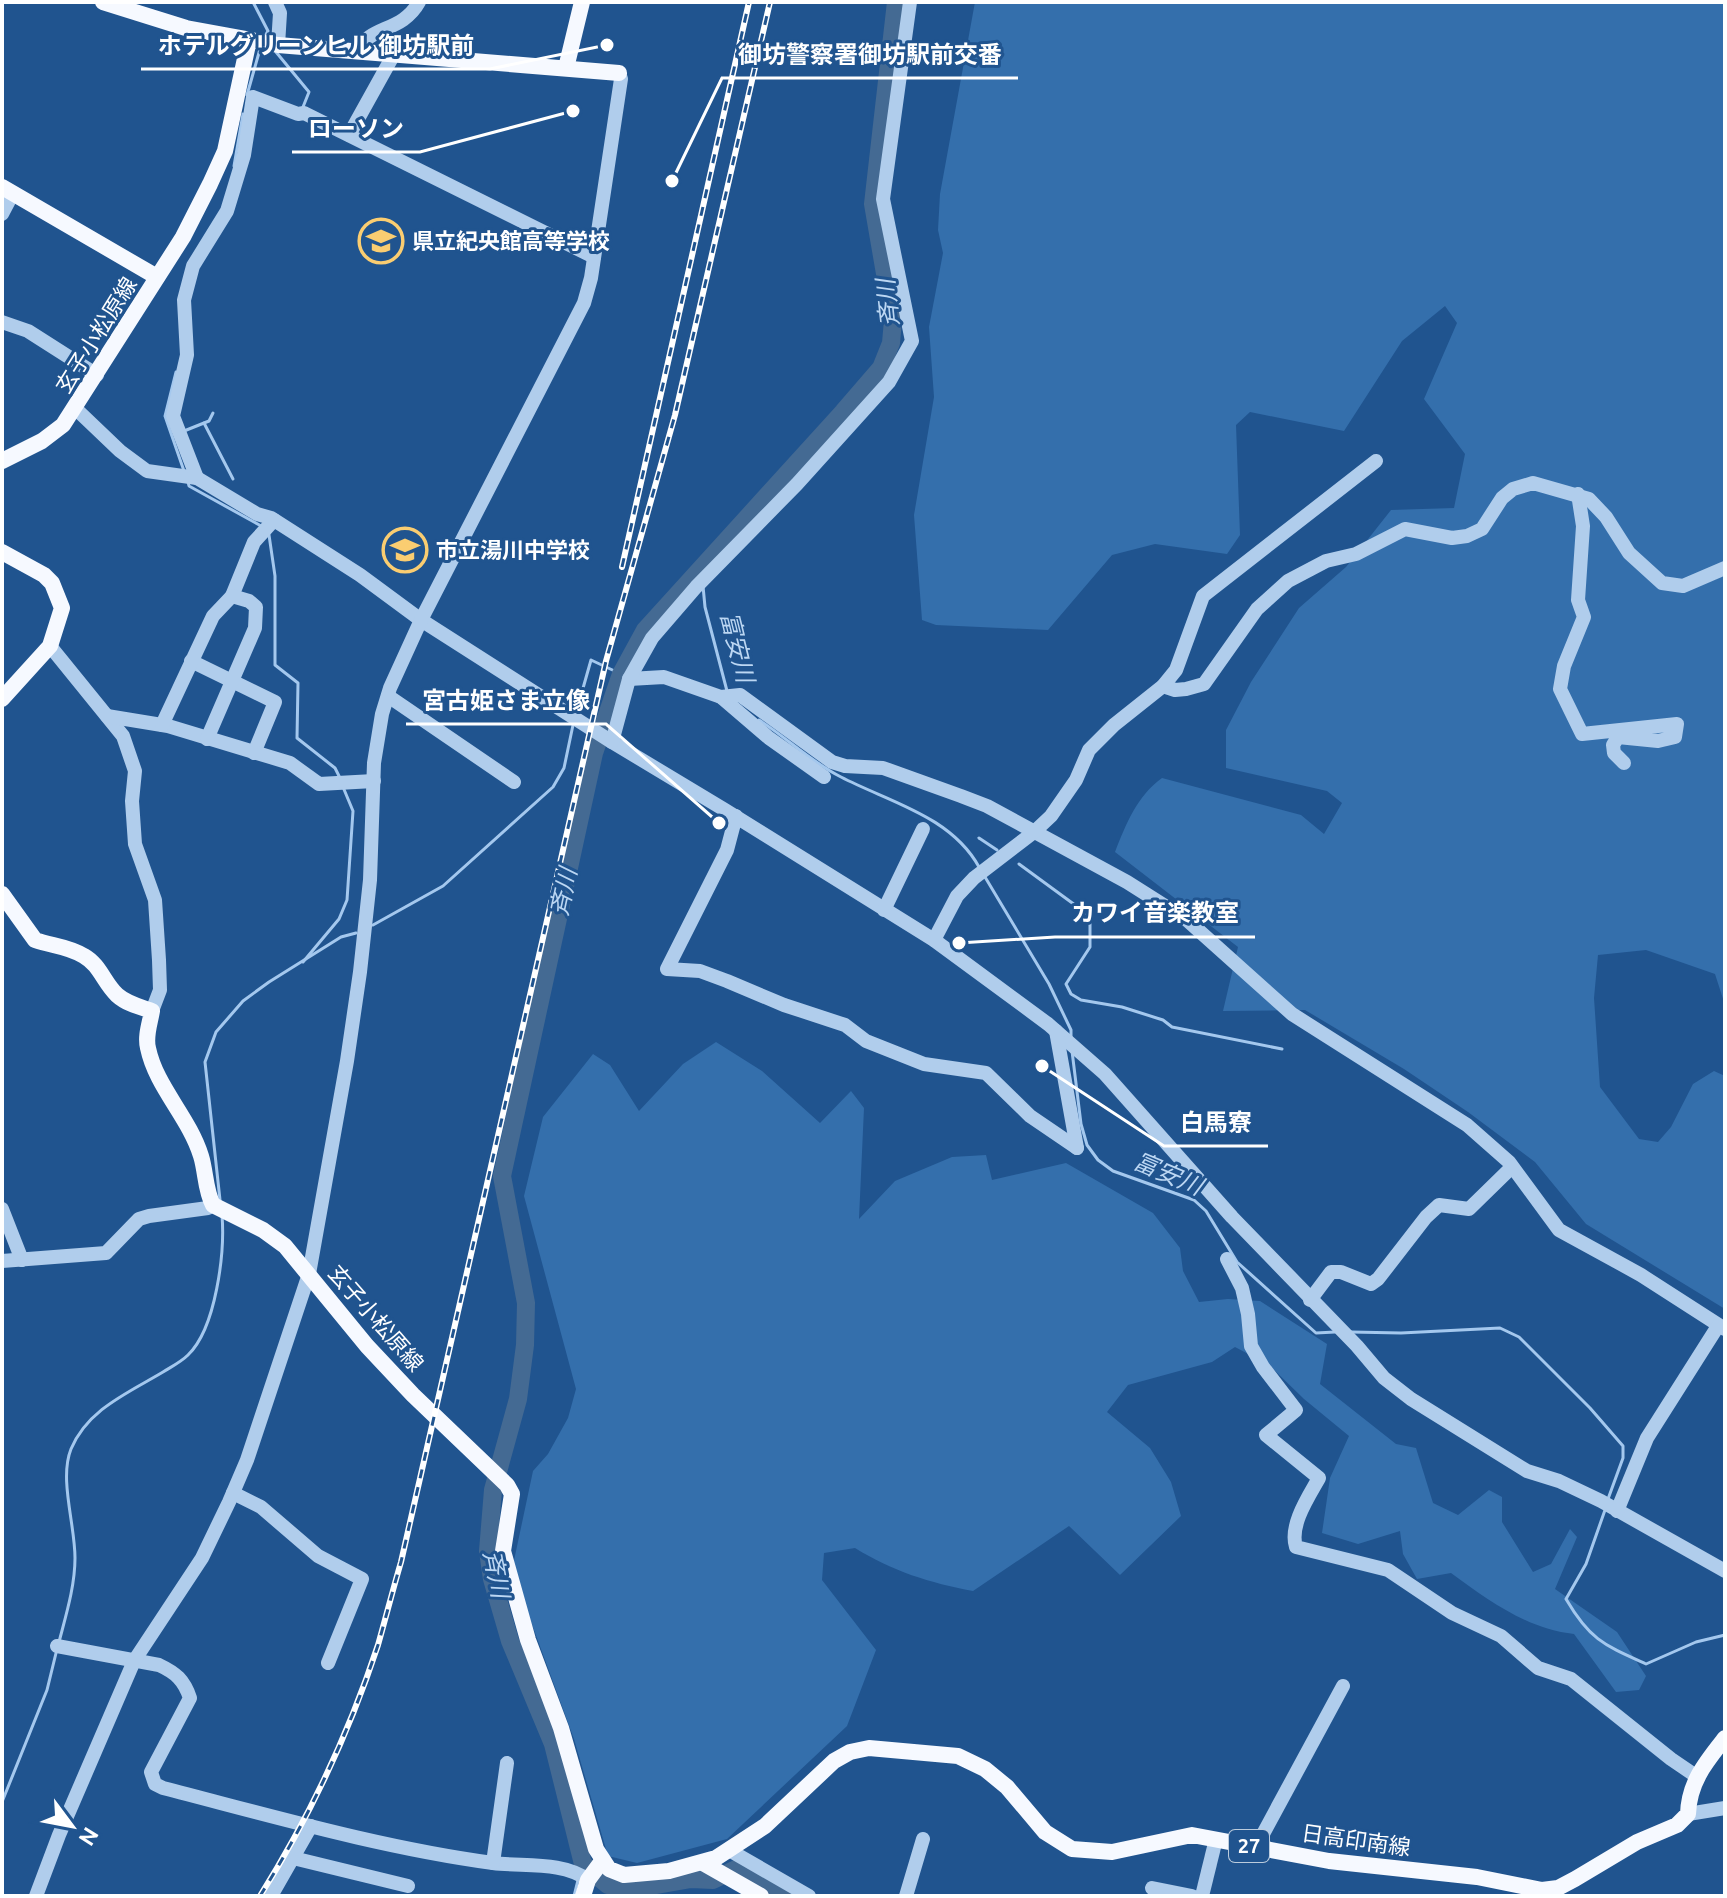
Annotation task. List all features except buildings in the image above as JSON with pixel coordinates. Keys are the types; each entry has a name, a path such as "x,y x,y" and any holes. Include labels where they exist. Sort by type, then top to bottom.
{"main road":[{"path":"103,2 186,28 278,45 619,73"},
{"path":"566,68 582,2"},
{"path":"157,277 208,190 225,151 249,40"},
{"name":"玄子小松原線","path":"2,461 42,441 63,425 157,277 7,190"},
{"path":"2,552 44,575 59,597 62,608 50,646 2,699"},
{"path":"2,894 35,940 64,946 85,956 97,965 116,994 127,1002 152,1011 148,1048 161,1081 193,1136 213,1205"},
{"name":"玄子小松原線","path":"213,1205 263,1230 285,1246 332,1307 376,1356 505,1481 512,1494 503,1551 528,1640 561,1728 600,1862"},
{"path":"1688,1814 1688,1795 1696,1776 1725,1738"},
{"name":"日高印南線","path":"600,1862 624,1875 710,1867 765,1826 834,1761 850,1752 869,1748 935,1752 971,1762 1007,1787 1045,1832 1072,1849 1112,1852 1192,1835 1329,1861 1477,1877 1542,1890 1558,1888 1637,1842 1677,1825 1688,1814"},
{"path":"585,1888 600,1862"},
{"path":"710,1867 761,1896"}],"street":[{"path":"275,2 280,13 278,45"},
{"path":"358,51 370,36 402,22 413,13 419,2"},
{"path":"612,742 629,679 652,638 889,382 912,341 883,199 910,2"},
{"path":"349,135 394,54"},
{"path":"36,1896 134,1661 202,1558 233,1493 271,1393 309,1274 345,1075 370,880 374,781 382,714 421,620 584,303 594,257 621,79 619,73"},
{"path":"197,478 173,416 187,355 184,300 193,266 227,211 244,155 253,97 298,114 304,113 594,257"},
{"path":"2,214 7,190"},
{"path":"208,190 230,200"},
{"path":"2,322 28,331 97,375"},
{"path":"76,409 120,451 147,471 197,478 257,514 274,520 360,575 421,620 612,742 934,940 1054,1029 1105,1074 1232,1217 1384,1378 1411,1399 1527,1471 1559,1481 1601,1501 1725,1571"},
{"path":"934,940 957,896 974,878 1051,816 1076,780 1089,750 1114,725 1163,686 1176,670 1203,596 1376,461"},
{"path":"1163,686 1186,689 1204,684 1257,609 1288,581 1326,561 1356,554 1405,529 1452,538 1467,536 1482,529 1502,498 1513,489 1533,483 1589,499 1606,517 1629,553 1662,583 1683,586 1725,568"},
{"path":"1578,494 1583,526 1578,600 1584,617 1564,666 1560,689 1582,734 1677,724 1675,737 1658,741 1618,737 1613,745 1614,753 1624,763"},
{"path":"162,725 213,616 232,596 254,542 274,520"},
{"path":"207,739 255,628 256,607 249,601 232,596"},
{"path":"50,646 123,736 135,771 132,801 135,844 155,900 160,990 152,1011"},
{"path":"191,661 275,702 254,753"},
{"path":"629,679 664,677 721,697 769,738 824,777"},
{"path":"721,697 740,695 832,762 845,766 883,768 987,806 1108,870 1187,920 1292,1014 1467,1125 1512,1167 1559,1230 1641,1275 1722,1327 1647,1438 1616,1511"},
{"path":"388,696 514,782"},
{"path":"107,716 162,725 290,763 319,784 374,781"},
{"path":"736,816 727,850 667,969 700,971 784,1005 845,1025 866,1041 924,1064 986,1073 1030,1116 1077,1148 1054,1029"},
{"path":"884,910 923,829"},
{"path":"1310,1300 1331,1272 1341,1272 1371,1284 1439,1205 1469,1209 1512,1167"},
{"path":"2,1261 106,1253 139,1219 213,1205"},
{"path":"2,1209 22,1260"},
{"path":"1227,1259 1242,1288 1251,1346 1296,1410 1266,1435 1319,1478 1305,1503 1294,1539 1296,1547 1388,1570 1452,1613 1501,1636 1538,1668 1571,1679 1696,1776"},
{"path":"233,1493 261,1507 318,1556 362,1579 328,1663"},
{"path":"57,1646 159,1665 174,1671 185,1683 190,1698 156,1759 151,1772 155,1784 311,1826 493,1863 574,1872 585,1888"},
{"path":"1256,1847 1343,1686"},
{"path":"493,1863 507,1763"},
{"path":"1688,1814 1725,1808"},
{"path":"271,1896 311,1826"},
{"path":"906,1896 923,1839"},
{"path":"1202,1896 1216,1839"},
{"path":"729,1850 809,1896"},
{"path":"293,1858 408,1886"},
{"path":"1152,1888 1192,1896"}],"shaded area":[{"path":"975,2 1725,2 1725,1005 1715,974 1646,950 1598,955 1594,998 1600,1087 1639,1139 1658,1142 1671,1127 1693,1084 1714,1071 1725,1076 1725,1309 1586,1224 1535,1162 1468,1112 1404,1069 1305,1010 1223,1011 1238,947 1115,852 1139,802 1162,778 1301,815 1324,834 1342,803 1327,791 1226,768 1226,730 1251,682 1299,608 1346,567 1391,510 1454,508 1465,454 1424,399 1457,323 1445,306 1402,341 1344,431 1250,412 1236,425 1240,535 1227,554 1155,544 1112,555 1048,630 936,625 922,620 914,515 934,397 929,327 943,253 938,230 940,194"},
{"path":"716,1042 762,1071 820,1123 851,1091 864,1108 859,1219 895,1181 952,1157 986,1155 992,1180 1066,1163 1153,1213 1180,1248 1183,1271 1199,1302 1228,1299 1260,1301 1327,1344 1320,1384 1396,1444 1416,1448 1433,1503 1458,1515 1489,1490 1502,1497 1502,1522 1533,1572 1551,1564 1570,1529 1577,1537 1555,1589 1617,1632 1646,1676 1639,1690 1616,1692 1574,1634 1524,1620 1451,1573 1417,1579 1403,1554 1400,1531 1358,1544 1322,1533 1330,1478 1349,1436 1269,1365 1235,1347 1212,1362 1128,1385 1107,1412 1150,1448 1171,1482 1181,1516 1120,1575 1069,1526 973,1591 912,1575 855,1548 824,1553 822,1580 876,1650 847,1726 727,1839 637,1863 608,1856 574,1739 512,1570 533,1471 548,1454 568,1418 576,1389 524,1196 543,1117 593,1054 610,1065 639,1111 683,1064"}],"waterway":[{"path":"253,2 268,31 264,38"},
{"name":"斉川","path":"790,1896 740,1867 713,1880 691,1879 634,1889 608,1885 583,1864 553,1744 510,1641 492,1579 488,1551 493,1490 518,1399 525,1345 526,1303 502,1176 594,753 621,674 645,630 881,368 891,343 893,320 873,204 896,2"},
{"path":"247,95 260,49"},
{"path":"276,52 309,92 303,107"},
{"path":"234,166 243,114"},
{"path":"176,372 165,416 184,471"},
{"path":"184,431 209,421 213,413"},
{"path":"204,423 233,479"},
{"path":"188,482 189,486 263,527"},
{"path":"269,535 275,576 275,665 298,683 297,738 335,768 339,776"},
{"name":"富安川","path":"703,586 705,607 727,691"},
{"path":"576,713 591,660 621,674"},
{"name":"富安川","path":"759,720 830,771 936,823 967,850 979,867"},
{"path":"373,925 443,886 553,787 564,768 573,725"},
{"path":"303,962 339,919 347,900 353,811 343,787"},
{"path":"979,838 997,850"},
{"path":"1019,864 1090,916 1090,947 1066,984 1071,994 1081,1000 1122,1007 1163,1020 1172,1027 1282,1049"},
{"name":"富安川","path":"985,877 1049,984 1071,1030 1071,1039"},
{"path":"220,1200 205,1062 216,1032 243,1001 269,982 341,937 356,933"},
{"name":"富安川","path":"1072,1051 1081,1124 1087,1145 1098,1160 1113,1171 1194,1200 1206,1211 1237,1262 1316,1333 1335,1332"},
{"path":"59,1642 75,1569 67,1474 71,1449 78,1435 98,1413 179,1362 198,1343 217,1289 222,1215"},
{"name":"富安川","path":"1351,1332 1500,1328 1519,1337 1623,1446 1623,1458 1608,1499"},
{"name":"富安川","path":"1605,1510 1586,1564 1566,1599 1591,1633 1609,1646 1646,1664 1696,1642 1725,1635"},
{"path":"2,1802 47,1690 57,1649"},
{"path":"574,1896 578,1880"}],"railway":[{"path":"622,567 749,2"},
{"path":"260,1896 295,1836 341,1743 378,1645 401,1562 606,661 675,415 770,2"}],"place":[{"name":"ホテルグリーンヒル 御坊駅前","path":"607,45"},
{"name":"ローソン","path":"573,111"},
{"name":"御坊警察署御坊駅前交番","path":"672,181"},
{"name":"県立紀央館高等学校","path":"381,241"},
{"name":"市立湯川中学校","path":"405,550"},
{"name":"宮古姫さま立像","path":"719,823"},
{"name":"カワイ音楽教室","path":"959,943"},
{"name":"白馬寮","path":"1042,1066"}]}
